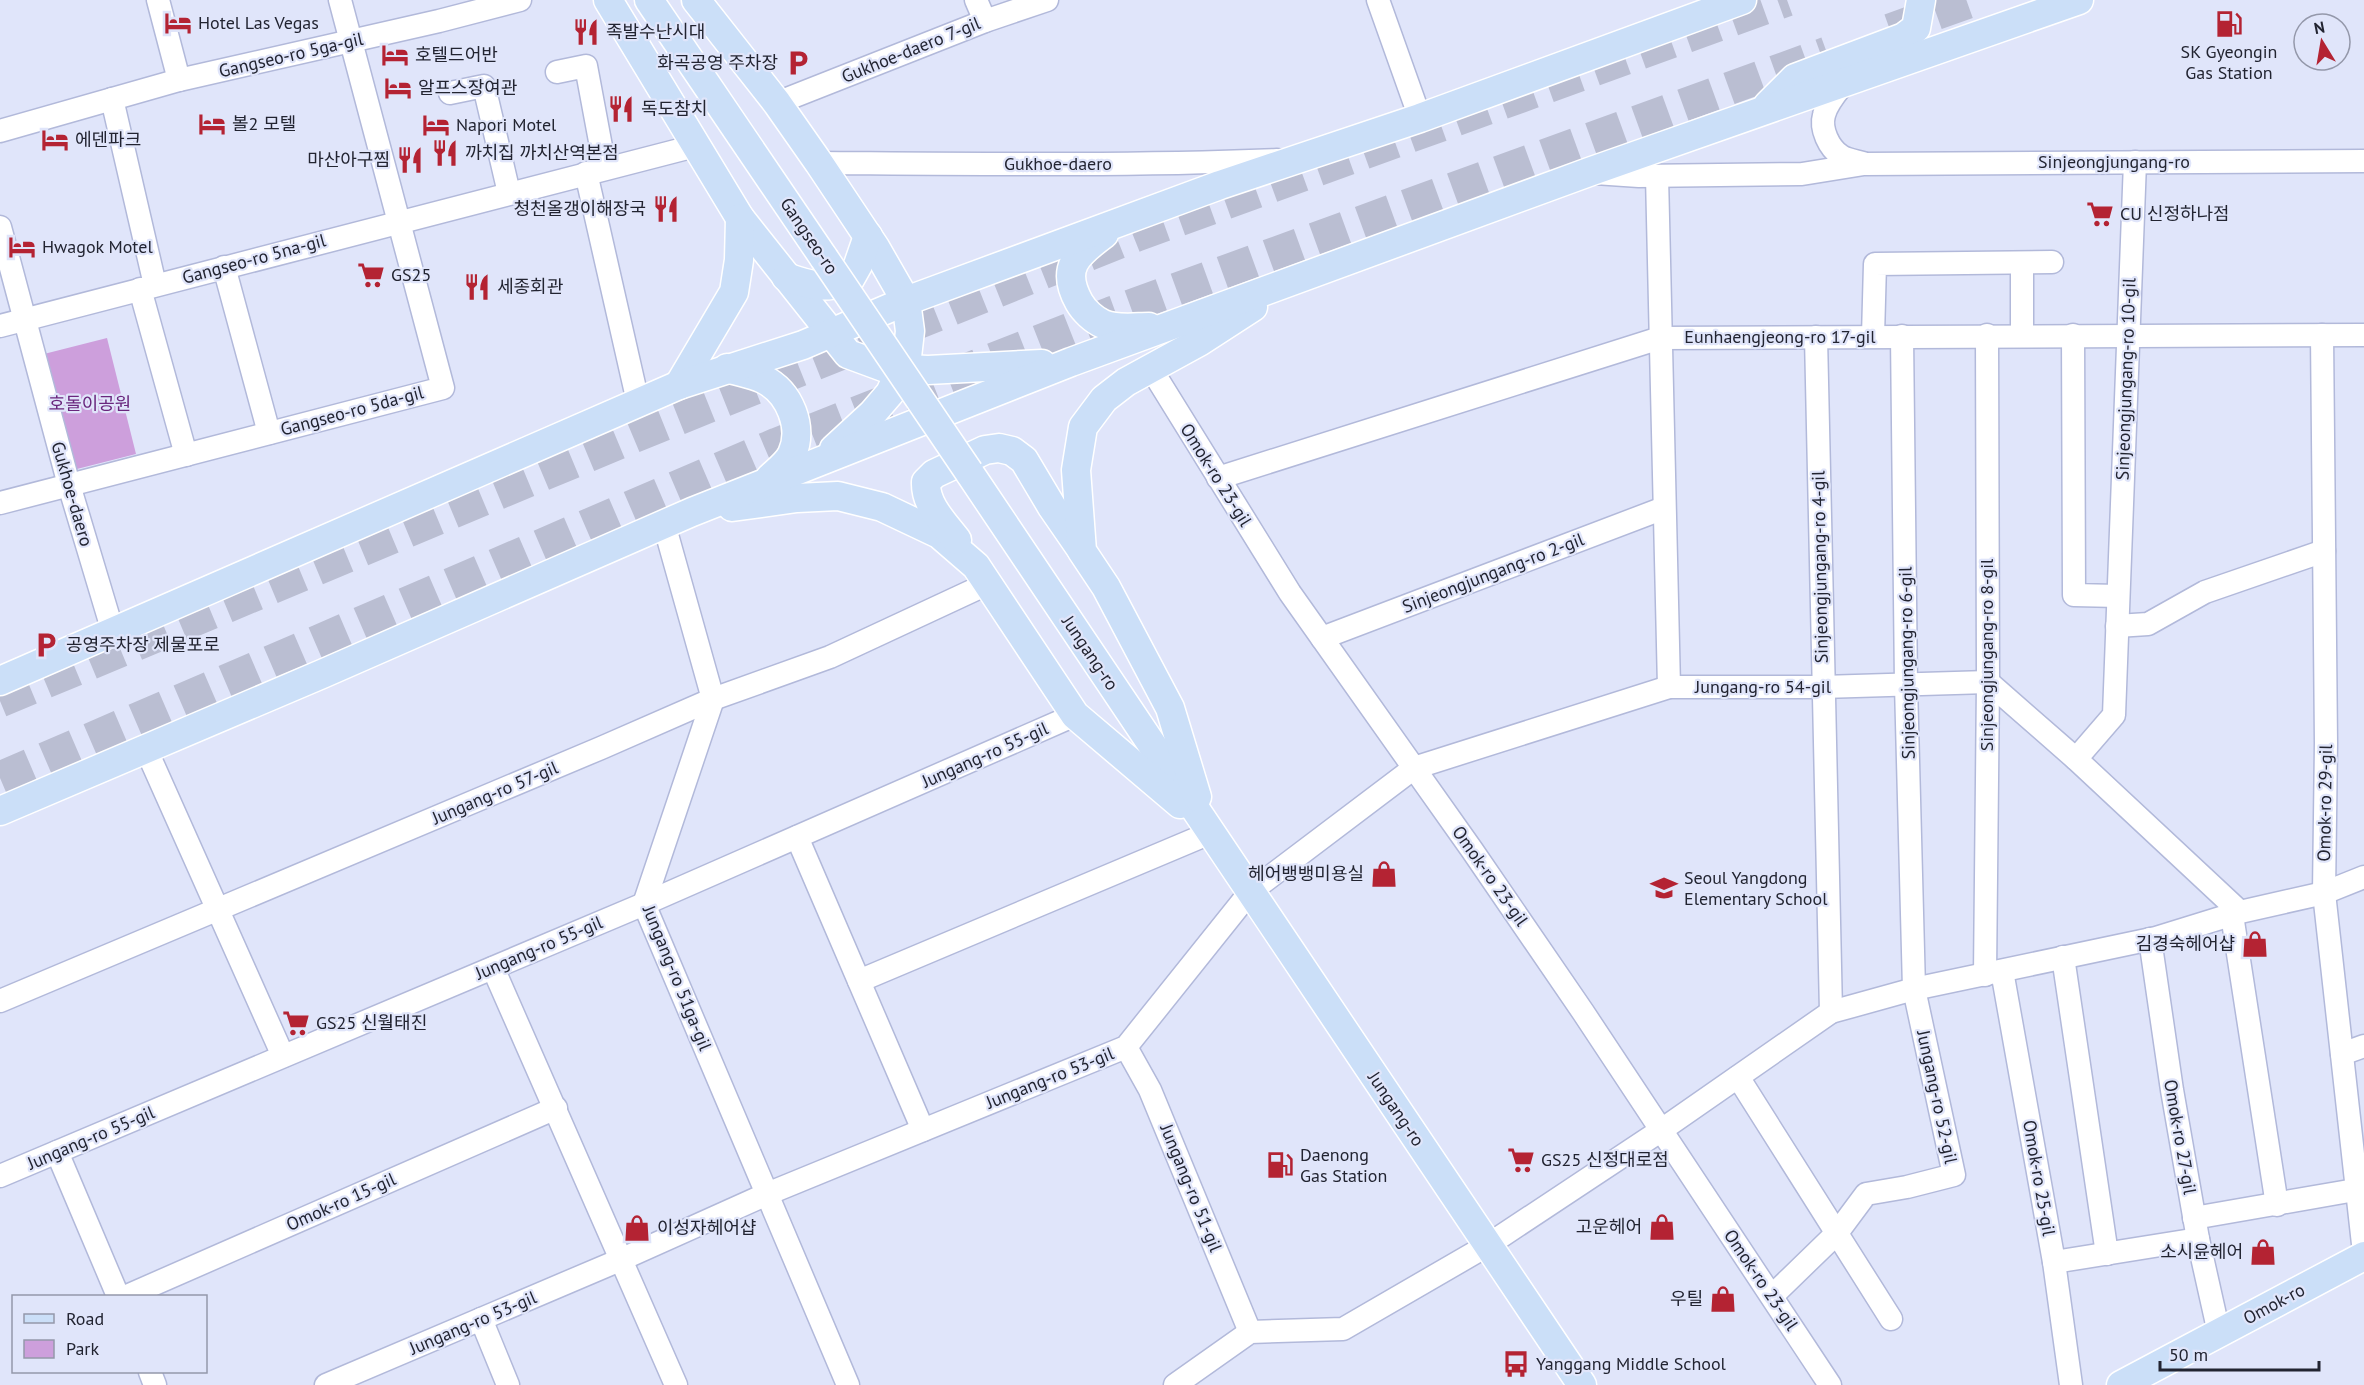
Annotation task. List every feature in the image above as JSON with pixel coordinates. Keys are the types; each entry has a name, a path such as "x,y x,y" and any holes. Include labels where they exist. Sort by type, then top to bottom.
{"main road":[{"path":"608,0 740,218 848,354 886,368 928,370 1071,362"},
{"name":"Gangseo-ro","path":"649,0 969,472"},
{"path":"696,0 777,103 868,236 900,291 910,331 907,357 890,393 872,414 821,460"},
{"path":"0,681 638,402 727,368 803,345 900,291 975,276 1296,159 1420,118 1695,8 1742,0"},
{"path":"1762,111 1794,78 1904,37 1916,28 1921,0"},
{"path":"0,811 664,524 1071,362 1589,172 2079,0"},
{"path":"679,385 734,292 739,260 740,218"},
{"path":"1120,222 1082,251 1072,266 1070,278 1073,290 1084,310 1103,325 1166,327"},
{"path":"786,277 808,285 830,287 849,281 858,265 868,236"},
{"path":"1082,550 1076,470 1083,427 1104,399 1126,382 1198,342 1297,278"},
{"path":"727,368 763,379 777,389 786,400 795,418 797,440 790,457 766,482"},
{"path":"999,448 1012,451 1024,460 1052,507 1106,587 1170,708 1208,830 1076,715 982,574 933,508 926,494 926,483 934,474 986,450 999,448"},
{"name":"Jungang-ro","path":"969,472 1582,1385"},
{"path":"692,513 797,498 838,496 882,507 939,534 982,574"},
{"name":"Omok-ro","path":"2121,1385 2364,1255"}],"street":[{"path":"158,0 179,80"},
{"path":"340,0 399,221"},
{"name":"Gangseo-ro 5ga-gil","path":"0,131 179,80 350,41 436,11 520,0"},
{"path":"976,0 985,21"},
{"name":"Gukhoe-daero 7-gil","path":"777,103 985,21 1047,0"},
{"path":"1378,0 1420,118"},
{"path":"557,72 586,66 595,170 638,402"},
{"name":"Sinjeongjungang-ro","path":"1844,83 1828,104 1823,116 1825,133 1831,146 1842,157 1864,164"},
{"path":"450,93 484,86 509,193"},
{"path":"112,99 148,287 186,455"},
{"name":"Gangseo-ro 5na-gil","path":"0,326 595,170 695,146"},
{"name":"Gukhoe-daero","path":"819,163 1135,164 1296,159"},
{"name":"Sinjeongjungang-ro","path":"1589,172 1657,176 1803,174 1864,164 2364,161"},
{"name":"Sinjeongjungang-ro 10-gil","path":"2076,759 2114,714 2134,162"},
{"path":"1657,176 1669,687"},
{"name":"Gangseo-ro 5da-gil","path":"0,503 443,388 399,221"},
{"path":"0,227 25,320"},
{"path":"1873,336 1875,264 2052,262"},
{"path":"2022,263 2022,335"},
{"name":"Gangseo-ro 5da-gil","path":"224,267 269,433"},
{"name":"Gukhoe-daero","path":"25,320 69,485 113,632"},
{"name":"Eunhaengjeong-ro 17-gil","path":"1218,478 1660,338 2127,334 2364,335"},
{"name":"Sinjeongjungang-ro 8-gil","path":"1987,335 1988,682 1993,973"},
{"path":"2073,335 2074,596 2118,596"},
{"name":"Omok-ro 29-gil","path":"2322,335 2326,743 2324,892 2355,1190 2364,1255"},
{"name":"Sinjeongjungang-ro 6-gil","path":"1902,336 1906,685 1914,989"},
{"name":"Sinjeongjungang-ro 4-gil","path":"1816,337 1830,1012"},
{"name":"Omok-ro 23-gil","path":"1150,367 1290,593 1583,1012 1830,1385"},
{"name":"Sinjeongjungang-ro 2-gil","path":"1322,638 1664,508"},
{"path":"664,524 713,699"},
{"path":"2117,626 2148,624 2205,592 2324,551"},
{"name":"Jungang-ro 57-gil","path":"0,1001 591,753 713,699 830,657 982,574"},
{"path":"1988,682 2076,759 2236,914 2277,1205"},
{"name":"Jungang-ro 54-gil","path":"1250,892 1414,768 1669,687 1822,687 1988,682"},
{"name":"Jungang-ro 51ga-gil","path":"713,699 644,904 848,1385"},
{"name":"Jungang-ro 55-gil","path":"0,1176 644,904 1076,715"},
{"path":"146,749 283,1056"},
{"path":"859,981 1208,830"},
{"path":"797,837 923,1130"},
{"path":"1175,1385 1250,1332 1343,1329 1488,1245 1660,1131 1830,1012 1914,989 2150,939 2324,892 2364,877"},
{"name":"Jungang-ro 53-gil","path":"328,1384 620,1260 767,1194 1126,1047 1250,892"},
{"name":"Omok-ro 27-gil","path":"2150,939 2172,1090 2196,1229 2219,1333"},
{"path":"2063,957 2107,1254"},
{"path":"493,968 676,1385"},
{"name":"Omok-ro 25-gil","path":"1993,973 2055,1262 2071,1385"},
{"name":"Jungang-ro 52-gil","path":"1837,1233 1866,1194 1907,1187 1954,1175 1914,989"},
{"path":"2342,1054 2364,1046"},
{"name":"Jungang-ro 51-gil","path":"1126,1047 1150,1090 1250,1332"},
{"path":"1738,1077 1891,1319"},
{"name":"Omok-ro 15-gil","path":"129,1295 556,1108"},
{"path":"57,1152 118,1295"},
{"path":"2055,1262 2107,1254 2277,1205 2355,1190"},
{"path":"1772,1296 1837,1233"},
{"path":"481,1319 508,1385"}],"green space":[{"name":"호돌이공원","path":"107,338 136,454 73,470 44,354"}],"tunnel":[{"path":"0,701 640,434 1137,235 1787,0"},
{"path":"1890,30 1974,0"},
{"path":"0,778 777,444 1111,313 1827,53"}],"place":[{"name":"Hotel Las Vegas","path":"178,23"},
{"name":"SK Gyeongin Gas Station","path":"2229,24"},
{"name":"족발수난시대","path":"586,32"},
{"name":"호텔드어반","path":"395,55"},
{"name":"화곡공영 주차장","path":"798,63"},
{"name":"알프스장여관","path":"398,88"},
{"name":"독도참치","path":"621,109"},
{"name":"볼2 모텔","path":"212,124"},
{"name":"Napori Motel","path":"436,125"},
{"name":"에덴파크","path":"55,140"},
{"name":"까치집 까치산역본점","path":"445,153"},
{"name":"마산아구찜","path":"410,160"},
{"name":"청천올갱이해장국","path":"666,209"},
{"name":"CU 신정하나점","path":"2100,214"},
{"name":"Hwagok Motel","path":"22,247"},
{"name":"GS25","path":"371,275"},
{"name":"세종회관","path":"477,287"},
{"name":"공영주차장 제물포로","path":"46,645"},
{"name":"헤어뱅뱅미용실","path":"1384,874"},
{"name":"Seoul Yangdong Elementary School","path":"1664,888"},
{"name":"김경숙헤어샵","path":"2255,944"},
{"name":"GS25 신월태진","path":"296,1023"},
{"name":"GS25 신정대로점","path":"1521,1160"},
{"name":"Daenong Gas Station","path":"1280,1165"},
{"name":"고운헤어","path":"1662,1227"},
{"name":"이성자헤어샵","path":"637,1228"},
{"name":"소시윤헤어","path":"2263,1252"},
{"name":"우틸","path":"1723,1299"},
{"name":"Yanggang Middle School","path":"1516,1364"}]}
